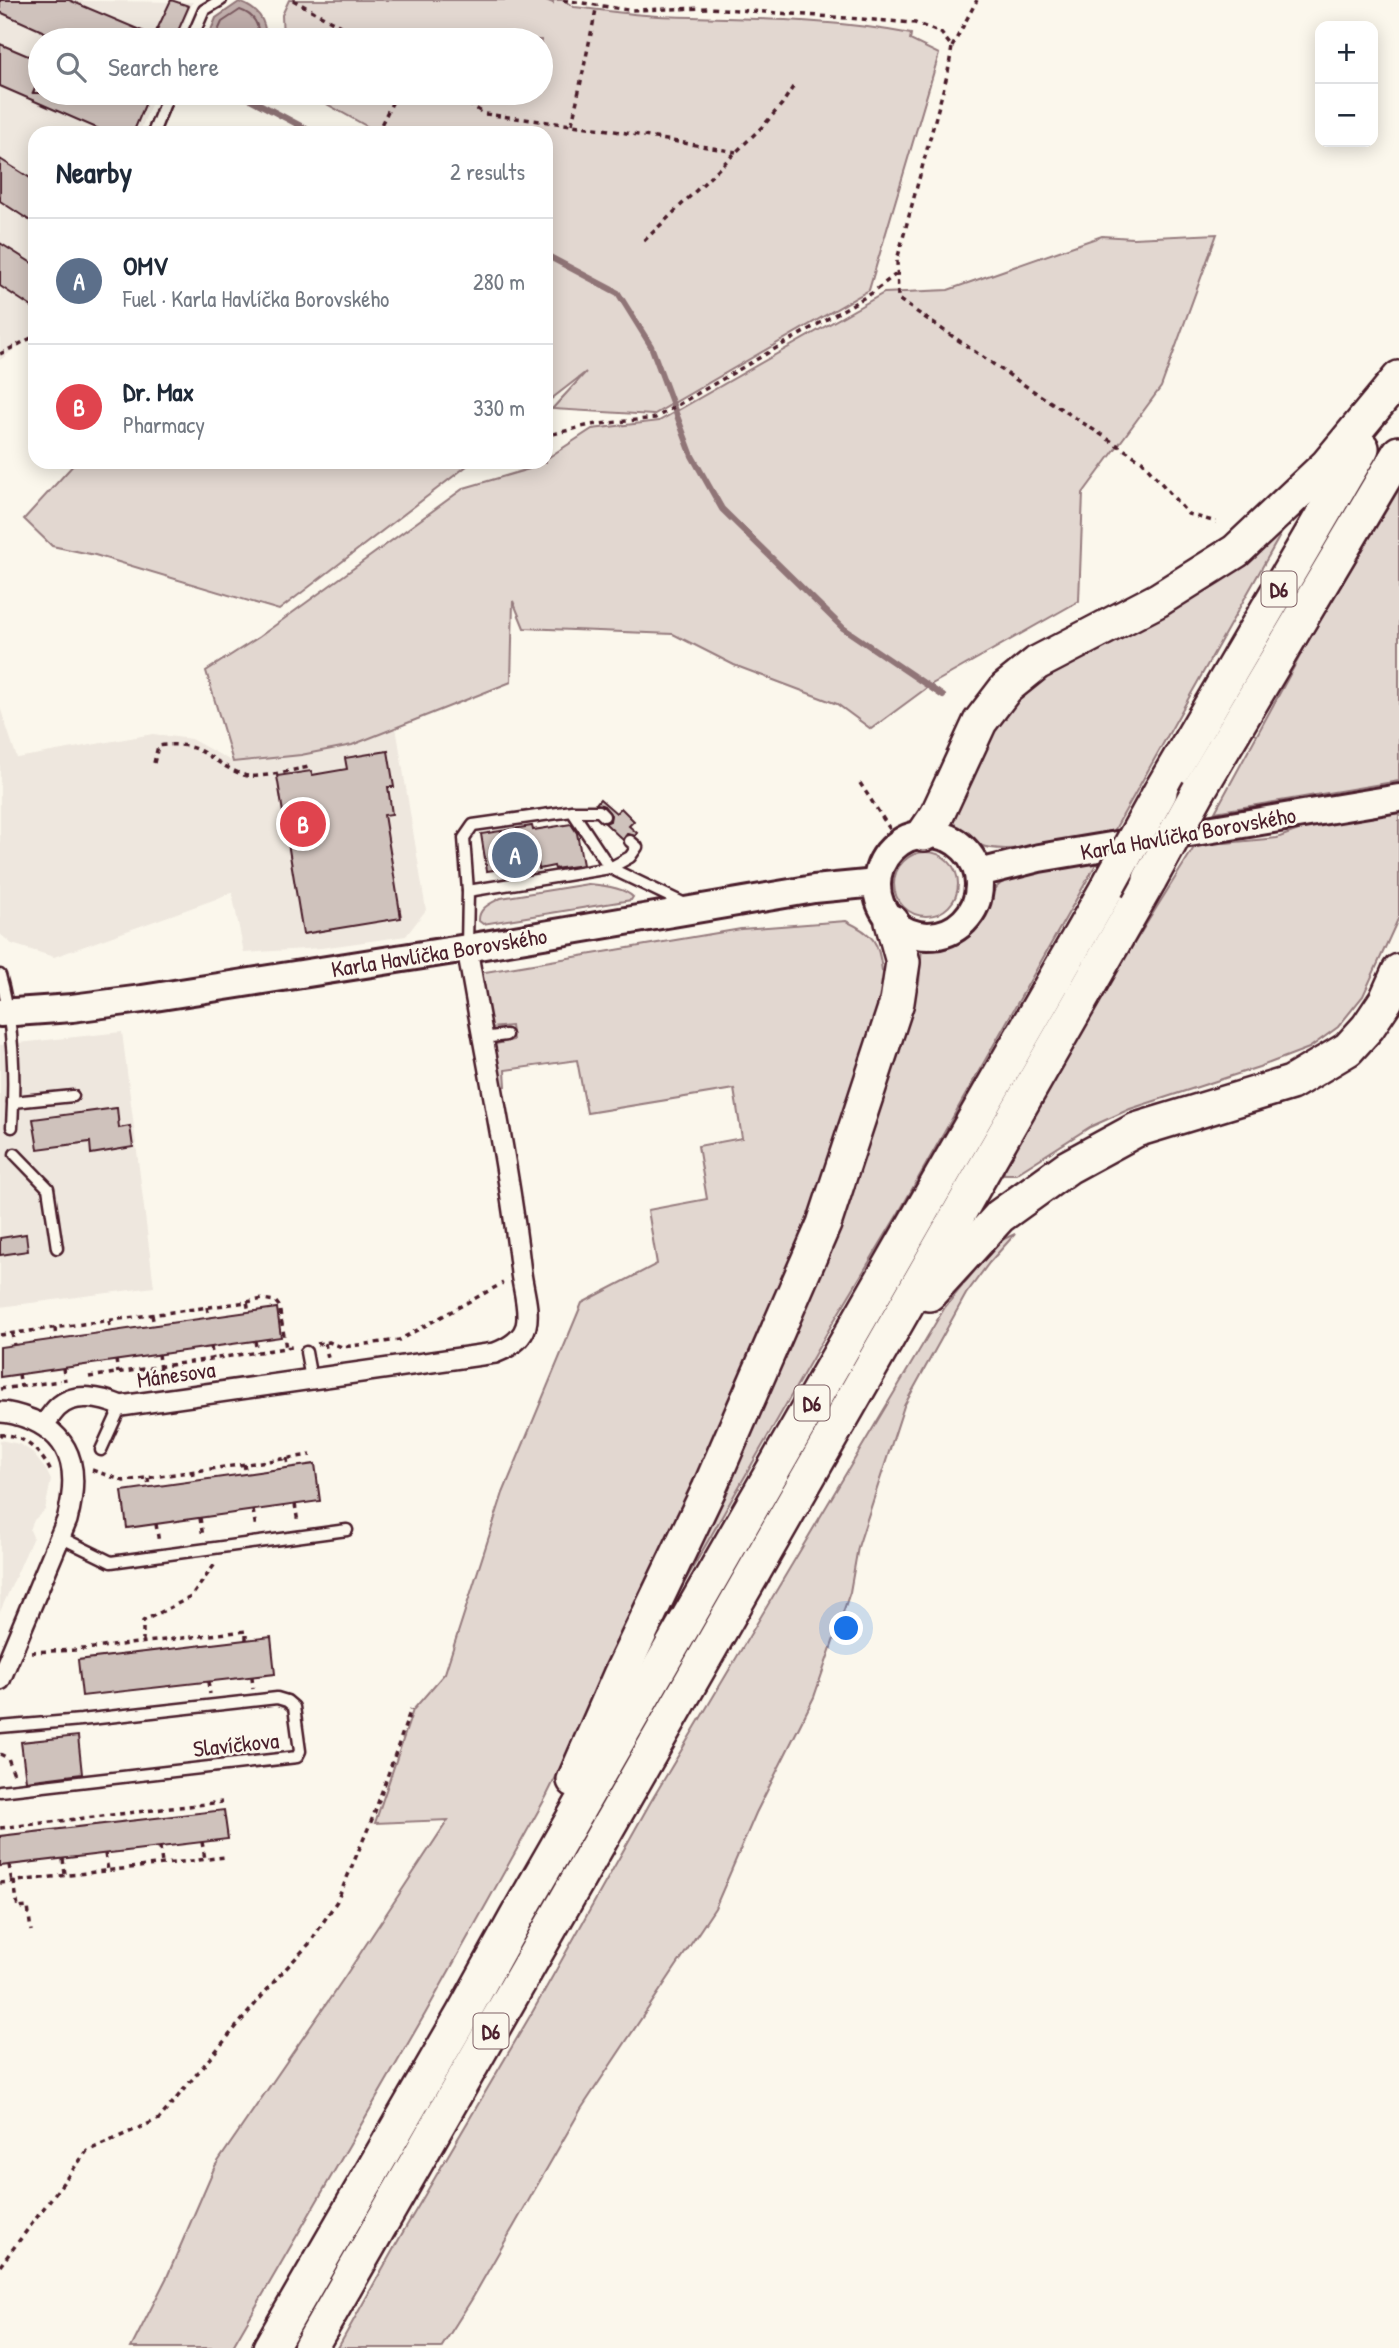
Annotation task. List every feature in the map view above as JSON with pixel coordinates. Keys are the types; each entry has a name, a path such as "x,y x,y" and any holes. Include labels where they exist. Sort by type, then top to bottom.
{"highway":[{"path":"912,838 937,815 980,722 1006,688 1037,663 1158,600 1236,551 1327,465 1399,378"},
{"name":"D6","path":"270,2348 1160,792 1399,386"},
{"name":"D6","path":"310,2348 889,1338 1199,790 1399,453"},
{"path":"516,1918 620,1675 709,1489 824,1224 897,1002 903,962 892,922"},
{"path":"889,1338 1000,1216 1068,1167 1136,1130 1291,1083 1348,1049 1386,1000 1399,971"}],"street":[{"name":"Karla Havlíčka Borovského","path":"979,873 1039,858 1399,798"},
{"path":"936,835 959,844 979,873 978,900 973,912 954,930 928,937 903,930 892,922 880,904 877,883 881,864 892,849 912,838 936,835"},
{"name":"Karla Havlíčka Borovského","path":"5,1013 142,999 467,948 814,889 877,883"},
{"name":"Mánesova","path":"43,1425 57,1408 72,1400 101,1398 121,1406 286,1384 495,1353 507,1348 520,1337 526,1326 527,1315 512,1207 467,948"},
{"path":"0,1412 24,1417 43,1425 67,1451 71,1462 73,1497 60,1537 0,1680"}],"lane":[{"path":"196,28 204,10 221,0"},
{"path":"156,126 164,105"},
{"path":"572,811 610,868 698,910"},
{"path":"467,948 468,891 464,838 472,825 572,811 599,811 604,816"},
{"path":"468,891 610,868 629,857 637,847 630,841"},
{"path":"0,975 14,1071 12,1127"},
{"path":"482,1038 506,1035"},
{"path":"13,1102 73,1096"},
{"path":"15,1154 48,1188 57,1248"},
{"path":"307,1347 312,1380"},
{"path":"101,1450 121,1406"},
{"path":"60,1537 111,1562 348,1530"},
{"name":"Slavíčkova","path":"0,1727 277,1698 294,1707 300,1751 297,1757 0,1791"}],"path":[{"path":"293,0 344,28"},
{"path":"564,0 628,10 710,9 915,23 941,33 952,47"},
{"path":"977,0 952,47 948,72 897,260 898,299 1142,461 1188,514 1216,522"},
{"path":"572,124 597,5"},
{"path":"644,241 764,125 793,88"},
{"path":"380,126 391,105"},
{"path":"470,105 485,114 572,124 736,152"},
{"path":"553,435 590,425 655,418 872,293 896,274"},
{"path":"0,355 28,340"},
{"path":"154,762 158,746 174,744 192,746 247,777 309,767"},
{"path":"860,783 912,838"},
{"path":"83,1378 329,1342 342,1347 399,1340 521,1273"},
{"path":"0,1335 263,1299 275,1301 279,1306 286,1348"},
{"path":"247,1302 249,1312"},
{"path":"207,1307 209,1317"},
{"path":"152,1315 154,1325"},
{"path":"109,1321 111,1331"},
{"path":"55,1328 56,1339"},
{"path":"12,1334 14,1345"},
{"path":"255,1341 257,1352"},
{"path":"211,1347 214,1359"},
{"path":"158,1354 162,1378"},
{"path":"116,1360 118,1373"},
{"path":"63,1368 65,1381"},
{"path":"19,1374 21,1387"},
{"path":"0,1390 74,1379"},
{"path":"0,1435 17,1437 39,1453 51,1472 53,1482"},
{"path":"51,1472 71,1462 124,1481 311,1455"},
{"path":"287,1458 288,1468"},
{"path":"244,1464 246,1474"},
{"path":"192,1471 194,1481"},
{"path":"148,1478 149,1487"},
{"path":"143,1643 143,1621 191,1597 228,1546"},
{"path":"12,1653 149,1643 246,1631 247,1640"},
{"path":"201,1637 202,1645"},
{"path":"149,1643 150,1651"},
{"path":"104,1647 106,1656"},
{"path":"0,2266 87,2151 159,2119 276,1978 309,1944 337,1901 373,1817 411,1709"},
{"path":"0,1754 8,1758 15,1772 16,1789"},
{"path":"0,1828 222,1802"},
{"path":"196,1805 198,1813"},
{"path":"154,1810 155,1818"},
{"path":"101,1816 102,1824"},
{"path":"58,1821 59,1829"},
{"path":"202,1842 205,1859"},
{"path":"160,1847 162,1864"},
{"path":"106,1854 108,1870"},
{"path":"0,1883 225,1857"},
{"path":"63,1859 66,1875"},
{"path":"9,1865 18,1908 28,1907 31,1931"}],"shaded area":[{"path":"0,0 193,2 182,28 28,28 28,105 151,105 142,126 28,126 28,339 0,360"},
{"path":"289,0 546,0 553,3 553,0 563,0 574,7 638,15 786,20 880,29 911,34 910,40 939,54 869,290 653,415 553,409 586,372 553,398 553,126 366,126 329,105 553,105 553,28 283,28 282,15"},
{"path":"1217,234 1161,387 1083,493 1079,601 932,684 871,729 837,704 734,665 673,634 524,628 513,601 511,682 352,745 301,755 233,762 206,671 259,637 464,488 529,469 553,469 553,454 592,429 659,421 884,293 948,290 1102,236 1133,238"},
{"path":"70,469 463,469 279,610 95,555 52,546 24,519"},
{"path":"1399,489 1399,781 1215,812 1307,643"},
{"path":"1277,526 1282,532 1114,831 1046,845 1008,849 980,845 952,827 953,814 1011,697"},
{"path":"0,707 17,758 153,734 191,739 233,762 301,755 352,745 396,727 426,910 406,936 321,948 244,953 232,892 54,957 12,944 0,934"},
{"path":"1399,807 1399,917 1363,996 1338,1027 1309,1048 1130,1109 1090,1127 1016,1174 1004,1174 1003,1167 1105,990 1198,841 1225,843 1277,838 1325,820"},
{"path":"926,852 938,854 949,861 956,872 956,896 949,907 938,914 926,916 914,914 903,907 896,896 894,884 896,872 903,861 914,854"},
{"path":"1099,859 898,1214 676,1597 671,1592 797,1309 919,983 922,946 944,943 960,935 997,887 1008,878 1033,869"},
{"path":"588,884 618,889 633,897 631,900 483,924 479,921 483,909 501,898"},
{"path":"846,921 863,930 873,940 879,952 882,971 888,975 871,1045 793,1270 636,1614 546,1797 425,2014 232,2348 131,2348 167,2277 215,2166 448,1820 375,1823 413,1710 445,1673 503,1493 582,1303 657,1264 648,1210 707,1199 698,1146 742,1138 734,1089 587,1113 577,1060 505,1070 506,1086 499,1085 492,1045 513,1040 511,1026 490,1028 479,973 741,929"},
{"path":"122,1032 154,1287 0,1307 0,1045"},
{"path":"1015,1234 966,1294 904,1406 858,1547 850,1592 814,1697 756,1813 715,1908 581,2109 441,2348 338,2348 650,1803 945,1307 999,1241"},
{"path":"0,1440 19,1444 31,1451 51,1480 45,1510 34,1520 30,1530 33,1537 0,1612"}],"water":[{"path":"239,2 260,16 264,28 212,28 216,18"}],"building":[{"path":"0,0 69,0 135,28 35,28 0,12"},
{"path":"171,0 189,6 179,28 158,28"},
{"path":"0,44 28,56 28,98 0,86"},
{"path":"44,105 145,105 136,126 92,126"},
{"path":"0,159 28,177 28,219 0,201"},
{"path":"0,243 28,261 28,304 0,286"},
{"path":"388,751 394,787 388,787 392,814 384,815 401,918 303,934 277,776 311,771 312,775 347,769 345,758"},
{"path":"600,799 616,813 621,808 634,821 629,826 637,833 635,836 627,834 623,840 605,823 610,821 611,815 604,806 596,804"},
{"path":"571,824 577,833 583,865 539,869 538,863 487,871 481,834 532,826 533,830"},
{"path":"117,1108 119,1128 130,1126 133,1147 91,1154 90,1142 38,1149 33,1119"},
{"path":"26,1234 28,1251 0,1255 0,1238"},
{"path":"277,1308 281,1337 0,1377 0,1347"},
{"path":"315,1464 320,1501 127,1528 122,1491"},
{"path":"271,1637 275,1674 82,1696 78,1660"},
{"path":"78,1736 82,1774 26,1781 21,1742"},
{"path":"224,1810 228,1839 0,1866 0,1836"}],"waterway":[{"path":"261,105 301,126"},
{"path":"553,259 618,293 651,346 692,456 722,509 843,628 943,696"}],"place":[{"name":"Dr. Max","path":"303,824"},
{"name":"OMV","path":"515,855"}]}
